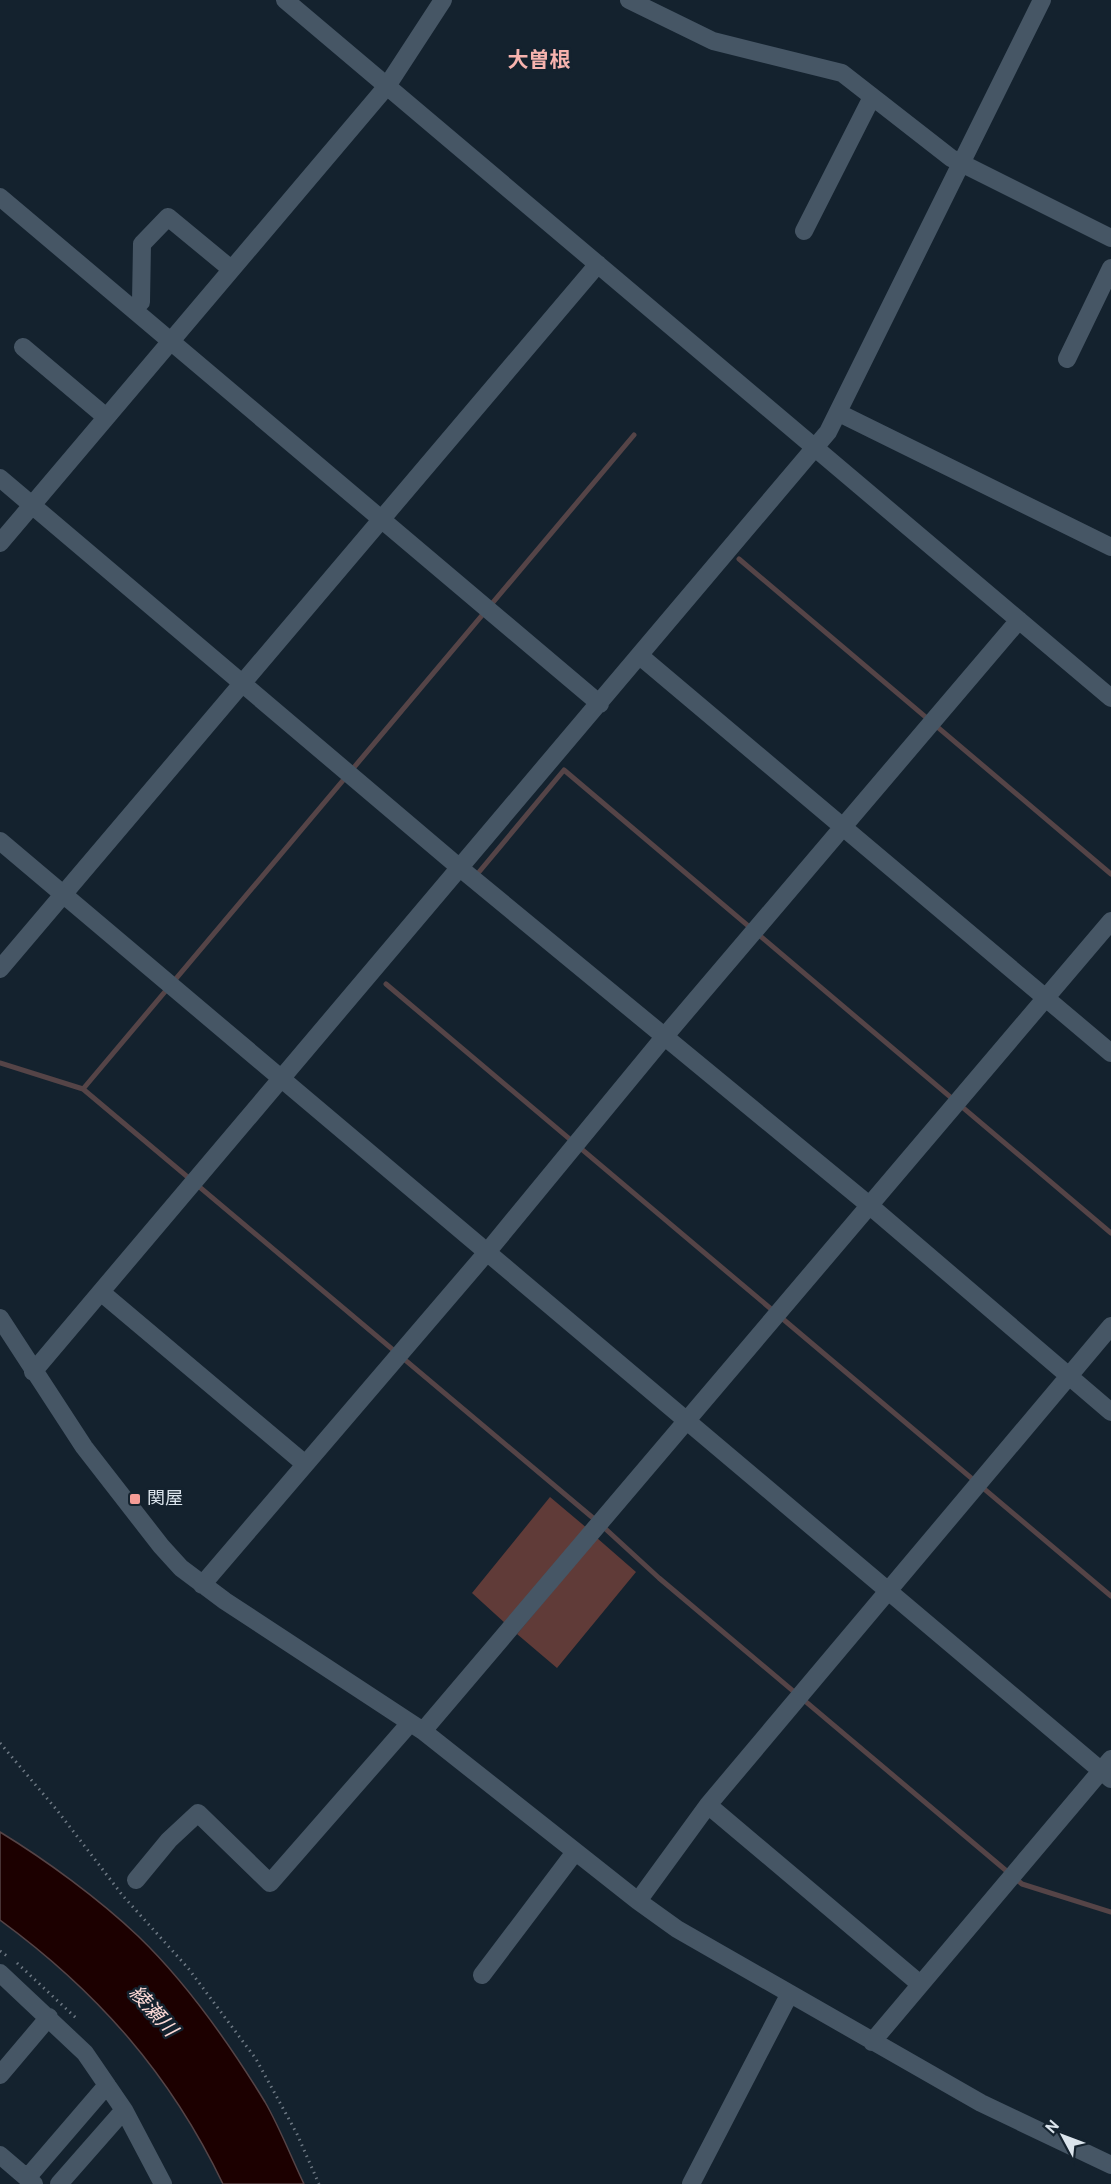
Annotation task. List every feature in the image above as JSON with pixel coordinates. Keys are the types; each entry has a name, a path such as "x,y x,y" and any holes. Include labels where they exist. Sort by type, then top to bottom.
{"street":[{"path":"285,0 1111,698"},
{"path":"0,543 387,86 443,0"},
{"path":"629,0 713,42 842,73 962,164 1111,238"},
{"path":"33,1372 816,449 840,413 1042,0"},
{"path":"804,231 872,98"},
{"path":"0,197 600,704"},
{"path":"134,309 141,302 142,244 168,217 231,269"},
{"path":"0,969 598,264"},
{"path":"1067,359 1111,268"},
{"path":"24,347 106,417"},
{"path":"840,413 1111,547"},
{"path":"0,478 460,868 869,1205 1111,1412"},
{"path":"202,1585 488,1251 665,1036 1019,620"},
{"path":"640,656 1111,1053"},
{"path":"0,841 888,1591 1108,1769 872,2042"},
{"path":"136,1880 168,1839 198,1813 270,1883 416,1727 688,1421 1111,921"},
{"path":"102,1293 305,1464"},
{"path":"0,1318 33,1372 120,1494 168,1553 202,1585 416,1727 638,1901 687,1935 1016,2122 1111,2165"},
{"path":"638,1901 708,1805 1111,1326"},
{"path":"708,1805 920,1984"},
{"path":"482,1975 575,1852"},
{"path":"0,1973 85,2053 124,2110 163,2184"},
{"path":"691,2184 789,1995"},
{"path":"0,2074 49,2018"},
{"path":"0,2155 30,2181 107,2085"},
{"path":"59,2184 124,2110"}],"path":[{"path":"0,1743 56,1809 123,1896 188,1968 256,2059 297,2134 320,2184"}],"shaded area":[{"path":"550,1497 588,1529 506,1624 472,1593"},
{"path":"597,1538 636,1572 557,1668 517,1634"}],"water":[{"name":"綾瀬川","path":"0,1832 54,1867 89,1894 138,1936 174,1974 222,2036 265,2102 304,2184 223,2184 180,2106 128,2038 69,1976 0,1920"}],"waterway":[{"path":"0,1063 83,1089 634,435"},
{"path":"739,559 1111,874"},
{"path":"479,872 564,770 1111,1233"},
{"path":"386,984 1111,1596"},
{"path":"83,1089 599,1523 659,1578 1022,1884 1111,1912"}],"place":[{"name":"関屋","path":"135,1499"}],"district":[{"name":"大曽根","path":"539,61"}]}
